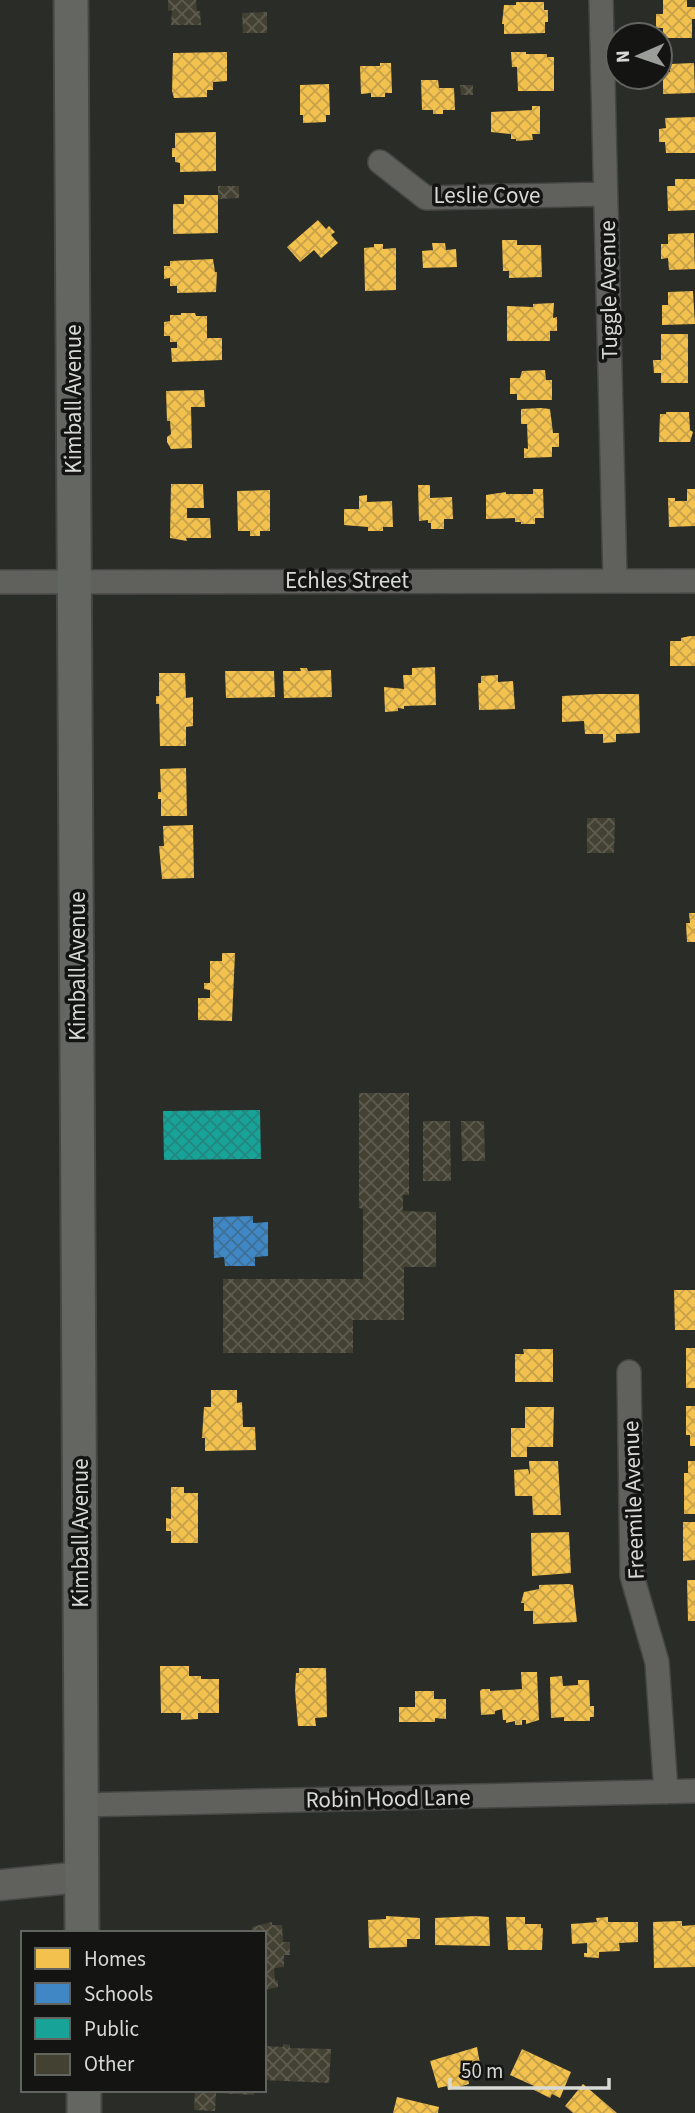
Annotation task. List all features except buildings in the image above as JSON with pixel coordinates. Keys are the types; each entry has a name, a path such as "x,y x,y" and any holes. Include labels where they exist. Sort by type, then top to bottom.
{"main road":[{"name":"Kimball Avenue","path":"71,0 82,1931"},
{"path":"83,2092 84,2113"}],"street":[{"name":"Tuggle Avenue","path":"601,0 615,579"},
{"name":"Leslie Cove","path":"380,162 426,198 606,194"},
{"name":"Echles Street","path":"0,582 615,579 695,581"},
{"name":"Freemile Avenue","path":"629,1372 632,1576 657,1662 666,1792"},
{"name":"Robin Hood Lane","path":"81,1805 695,1791"},
{"path":"0,1885 81,1877"}]}
